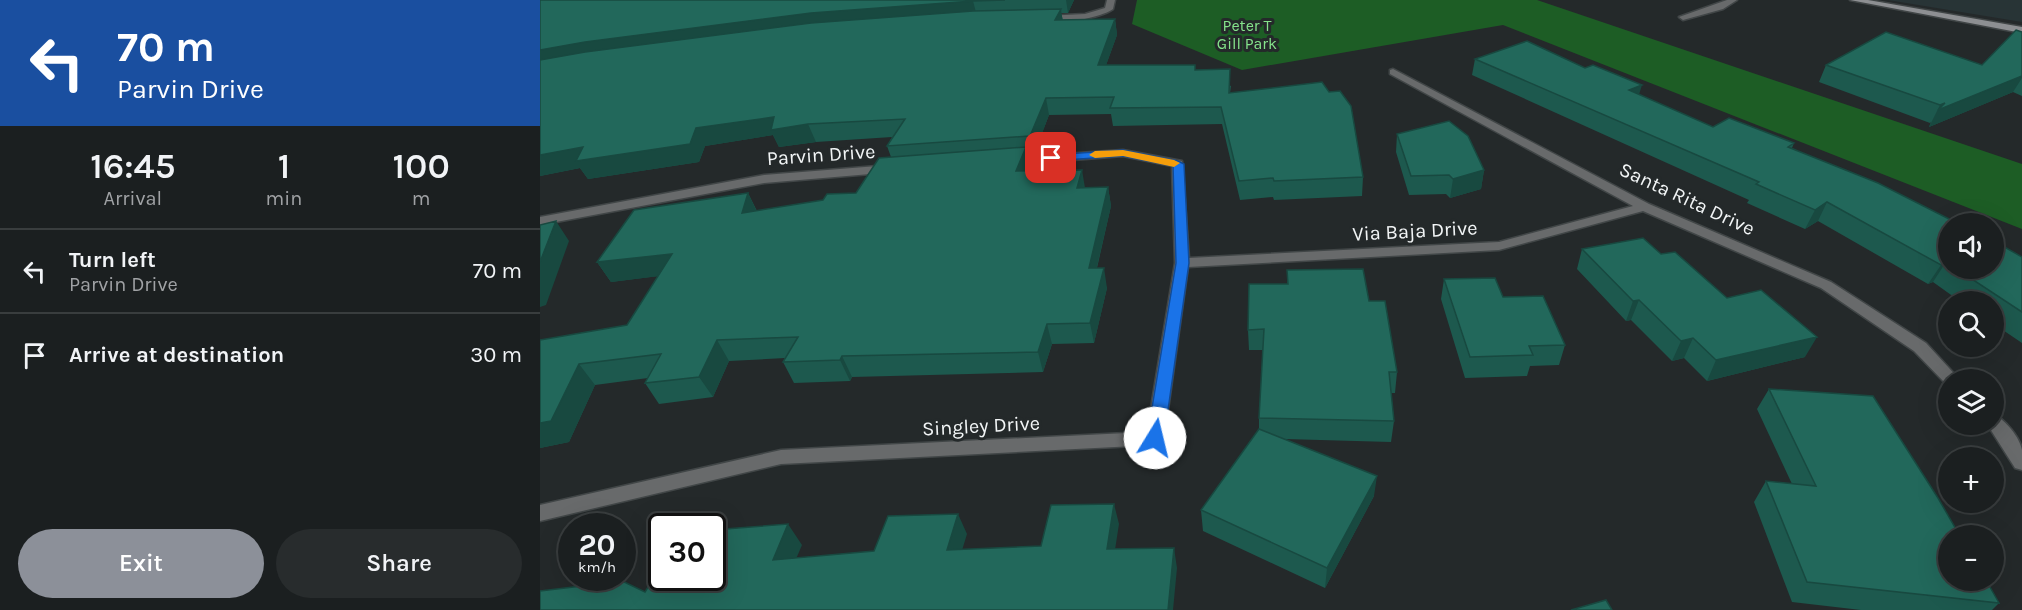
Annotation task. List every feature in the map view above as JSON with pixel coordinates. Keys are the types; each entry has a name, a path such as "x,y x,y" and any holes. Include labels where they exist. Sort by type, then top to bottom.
{"street":[{"path":"1035,19 1081,18 1099,14 1109,9 1111,0"},
{"path":"1683,17 1720,7 1733,0"},
{"path":"1854,0 2022,30"},
{"name":"Santa Rita Drive","path":"1393,72 1644,207 1826,285 1920,347 1941,369"},
{"name":"Singley Drive","path":"540,513 781,457 1155,438 1182,263 1178,164 1123,153 992,162"},
{"name":"Parvin Drive","path":"540,221 764,178 908,168"},
{"name":"Via Baja Drive","path":"1182,263 1499,246 1644,207"},
{"path":"2004,435 2022,463"}],"shaded area":[{"path":"1888,0 2022,0 2022,22"}],"green space":[{"name":"Peter T Gill Park","path":"1137,0 1537,0 2022,164 2022,229 2004,222 2004,213 1981,213 1503,25 1242,70 1132,24"}],"building":[{"path":"540,0 1005,0 811,13 585,42 540,50"},
{"path":"1061,9 1055,20 1115,19 1098,65 1195,65 1195,70 1230,69 1229,93 1322,82 1329,92 1340,91 1351,106 1363,177 1274,181 1273,178 1239,181 1221,107 1110,108 1114,97 1046,98 1030,136 887,146 905,119 808,124 771,130 774,117 696,128 690,144 576,161 583,147 540,155 540,60 585,52 811,23 973,11"},
{"path":"2016,30 2022,32 2022,76 1938,110 1945,103 1940,105 1826,65 1886,32 1982,65"},
{"path":"1527,41 1585,68 1593,65 1642,85 1629,90 1713,127 1729,118 1794,143 1788,147 1878,183 1938,213 1938,263 1827,202 1815,210 1756,184 1759,182 1475,59"},
{"path":"1449,121 1468,136 1484,170 1453,179 1449,175 1411,176 1397,134"},
{"path":"1026,147 1016,171 1082,170 1077,188 1108,187 1089,268 1104,268 1090,323 1047,324 1038,352 842,356 840,360 783,362 798,337 717,340 699,377 645,383 661,354 579,364 551,421 540,423 540,340 627,325 672,254 597,262 634,210 748,193 742,213 823,200 827,194 856,193 879,158"},
{"path":"556,221 540,262 540,225"},
{"path":"1643,238 1661,254 1675,252 1727,298 1761,290 1817,337 1716,360 1693,338 1681,341 1639,300 1633,301 1582,249"},
{"path":"2004,247 2022,257 2022,312 2004,300 2004,291 1990,291 1972,279 2004,279"},
{"path":"1363,269 1369,301 1385,301 1397,372 1389,372 1394,421 1259,418 1264,329 1248,330 1249,284 1288,284 1287,270"},
{"path":"1495,278 1503,297 1543,296 1565,345 1529,346 1533,355 1470,357 1444,279"},
{"path":"1769,389 1873,396 1938,498 1938,513 1947,513 1954,525 1938,525 1938,591 1992,591 1999,603 1807,582 1766,481 1816,486"},
{"path":"1259,429 1377,476 1327,568 1201,510"},
{"path":"1114,504 1107,549 1174,548 1168,610 540,610 540,591 558,589 558,591 636,591 636,588 645,592 648,587 648,591 726,591 726,529 788,524 773,560 874,551 888,516 958,514 947,550 1041,546 1051,505"},
{"path":"1606,600 1612,610 1571,610"}],"slow traffic":[{"path":"1095,155 1123,153 1174,163"}],"route":[{"path":"1051,158 1123,153 1178,164 1182,263 1155,438"}]}
